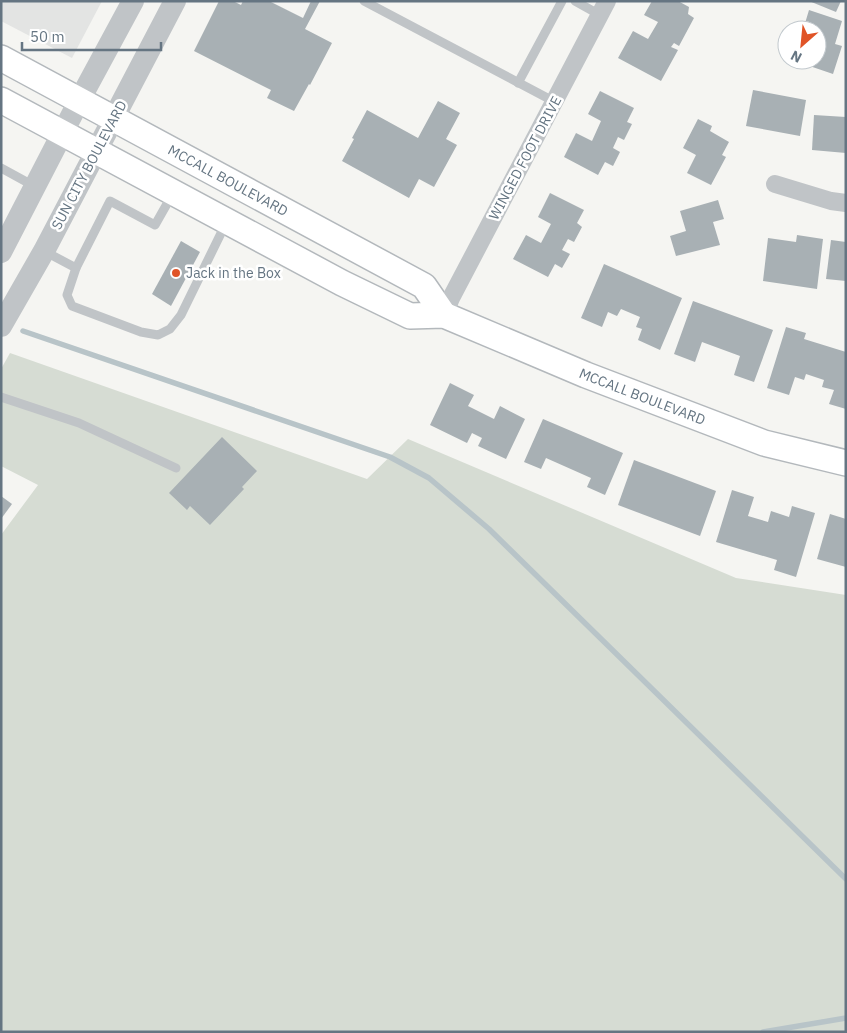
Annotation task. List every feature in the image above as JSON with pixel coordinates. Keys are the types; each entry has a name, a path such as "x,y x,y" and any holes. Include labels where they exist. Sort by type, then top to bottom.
{"main road":[{"name":"MCCALL BOULEVARD","path":"1,58 424,286 444,315"},
{"name":"MCCALL BOULEVARD","path":"1,100 342,283 410,316 444,315 586,375 764,443 846,463"}],"street":[{"path":"1,252 78,101 133,1"},
{"name":"SUN CITY BOULEVARD","path":"1,326 44,251 175,1"},
{"name":"WINGED FOOT DRIVE","path":"444,315 451,298 604,8"},
{"path":"775,184 846,203"}],"lane":[{"path":"364,1 555,102"},
{"path":"518,83 562,1"},
{"path":"575,1 604,8"},
{"path":"1,168 34,186"},
{"path":"174,192 155,225 110,201 76,268 67,295 72,306 141,332 158,335 170,330 181,315 227,221"},
{"path":"44,251 76,268"},
{"path":"1,397 79,423 176,468"}],"shaded area":[{"path":"1,1 102,1 72,58 1,21"},
{"path":"10,353 367,479 408,439 736,578 846,595 846,1032 1,1032 1,535 38,485 1,466 1,369"}],"building":[{"path":"219,1 233,1 241,5 243,1 269,1 303,18 311,1 320,1 305,29 332,43 294,111 267,98 271,90 194,51"},
{"path":"652,1 678,1 689,7 688,14 694,18 679,46 674,43 671,47 678,50 661,81 618,58 633,31 648,39 658,22 644,15"},
{"path":"809,1 841,1 836,12"},
{"path":"809,10 842,21 835,44 842,46 833,74 821,70 827,70 827,20 806,20"},
{"path":"753,90 806,100 800,136 746,126"},
{"path":"600,91 634,108 627,122 632,124 624,140 618,137 613,148 620,152 613,166 605,162 598,175 564,157 576,133 592,141 601,121 588,114"},
{"path":"438,101 460,113 446,139 457,145 434,187 419,179 409,198 342,161 367,110 418,138"},
{"path":"814,115 846,117 846,153 812,150"},
{"path":"698,119 712,126 710,131 729,142 722,155 726,157 711,185 687,173 696,155 683,148"},
{"path":"550,193 584,210 577,223 582,227 574,242 568,239 562,250 570,254 562,268 555,264 548,277 513,259 526,235 541,243 551,224 538,217"},
{"path":"718,200 724,219 713,222 720,245 676,256 670,236 686,231 680,211"},
{"path":"797,235 823,239 817,289 763,281 768,238 796,242"},
{"path":"831,240 846,242 846,281 826,279"},
{"name":"Jack in the Box","path":"181,241 200,252 171,306 152,294"},
{"path":"604,264 682,298 660,350 638,340 642,329 636,327 640,317 621,309 617,316 608,312 602,327 581,318"},
{"path":"693,301 773,330 754,382 734,375 740,356 702,342 695,362 674,354"},
{"path":"786,327 806,333 804,339 846,352 846,409 829,404 834,390 822,387 824,380 806,374 804,380 795,377 789,395 767,388"},
{"path":"450,383 474,395 468,406 494,419 500,406 525,419 506,459 478,446 482,438 472,433 467,443 430,425"},
{"path":"543,419 623,453 605,495 587,487 591,478 546,458 541,469 524,462"},
{"path":"222,437 257,471 242,487 244,489 210,525 190,506 187,510 169,493"},
{"path":"634,460 716,491 700,536 618,505"},
{"path":"732,490 754,497 748,516 768,522 771,511 789,517 792,506 815,513 796,577 774,570 777,560 716,542"},
{"path":"1,496 12,504 1,519"},
{"path":"830,514 846,519 846,567 817,559"}],"waterway":[{"path":"23,331 390,457 429,478 489,529 846,879"},
{"path":"763,1032 846,1018"}],"place":[{"name":"Jack in the Box","path":"176,273"}]}
